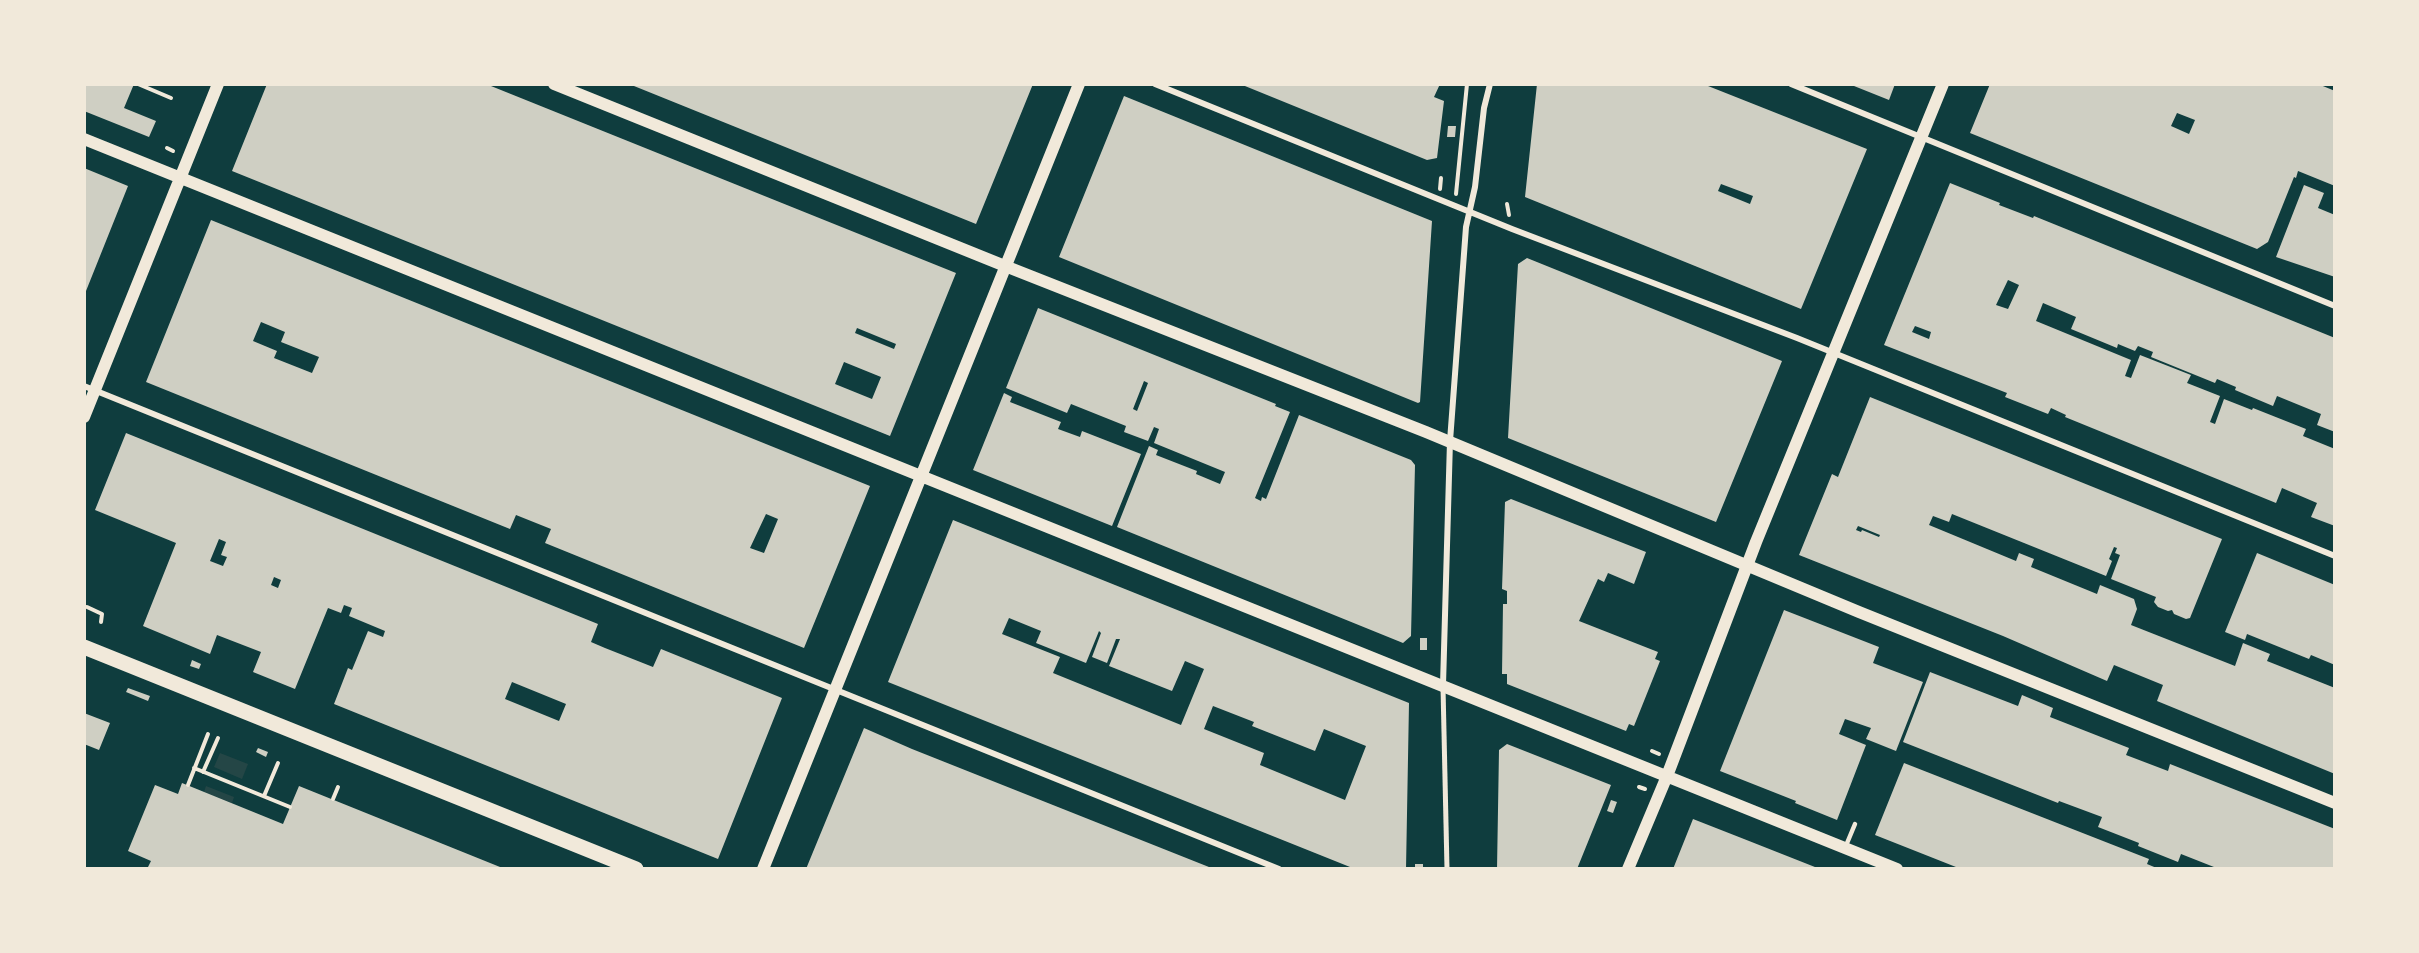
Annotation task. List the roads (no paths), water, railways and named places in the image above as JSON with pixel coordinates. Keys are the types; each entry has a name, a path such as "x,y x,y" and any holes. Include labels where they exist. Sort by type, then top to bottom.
{"main road":[{"path":"84,417 89,388 181,177 218,84"},
{"path":"554,84 1005,266 1450,441 1870,616 2335,803"},
{"path":"763,869 920,474 1079,84"},
{"path":"1628,869 1667,776 1747,565 1943,84"},
{"path":"84,139 1897,869"},
{"path":"84,647 636,869"}],"street":[{"path":"1155,84 1469,212 1833,353 2335,556"},
{"path":"1447,869 1443,685 1450,441 1466,227 1475,187 1484,108 1490,84"},
{"path":"1791,84 2335,306"},
{"path":"89,388 1279,869"}],"lane":[{"path":"1845,848 1855,824"}]}
